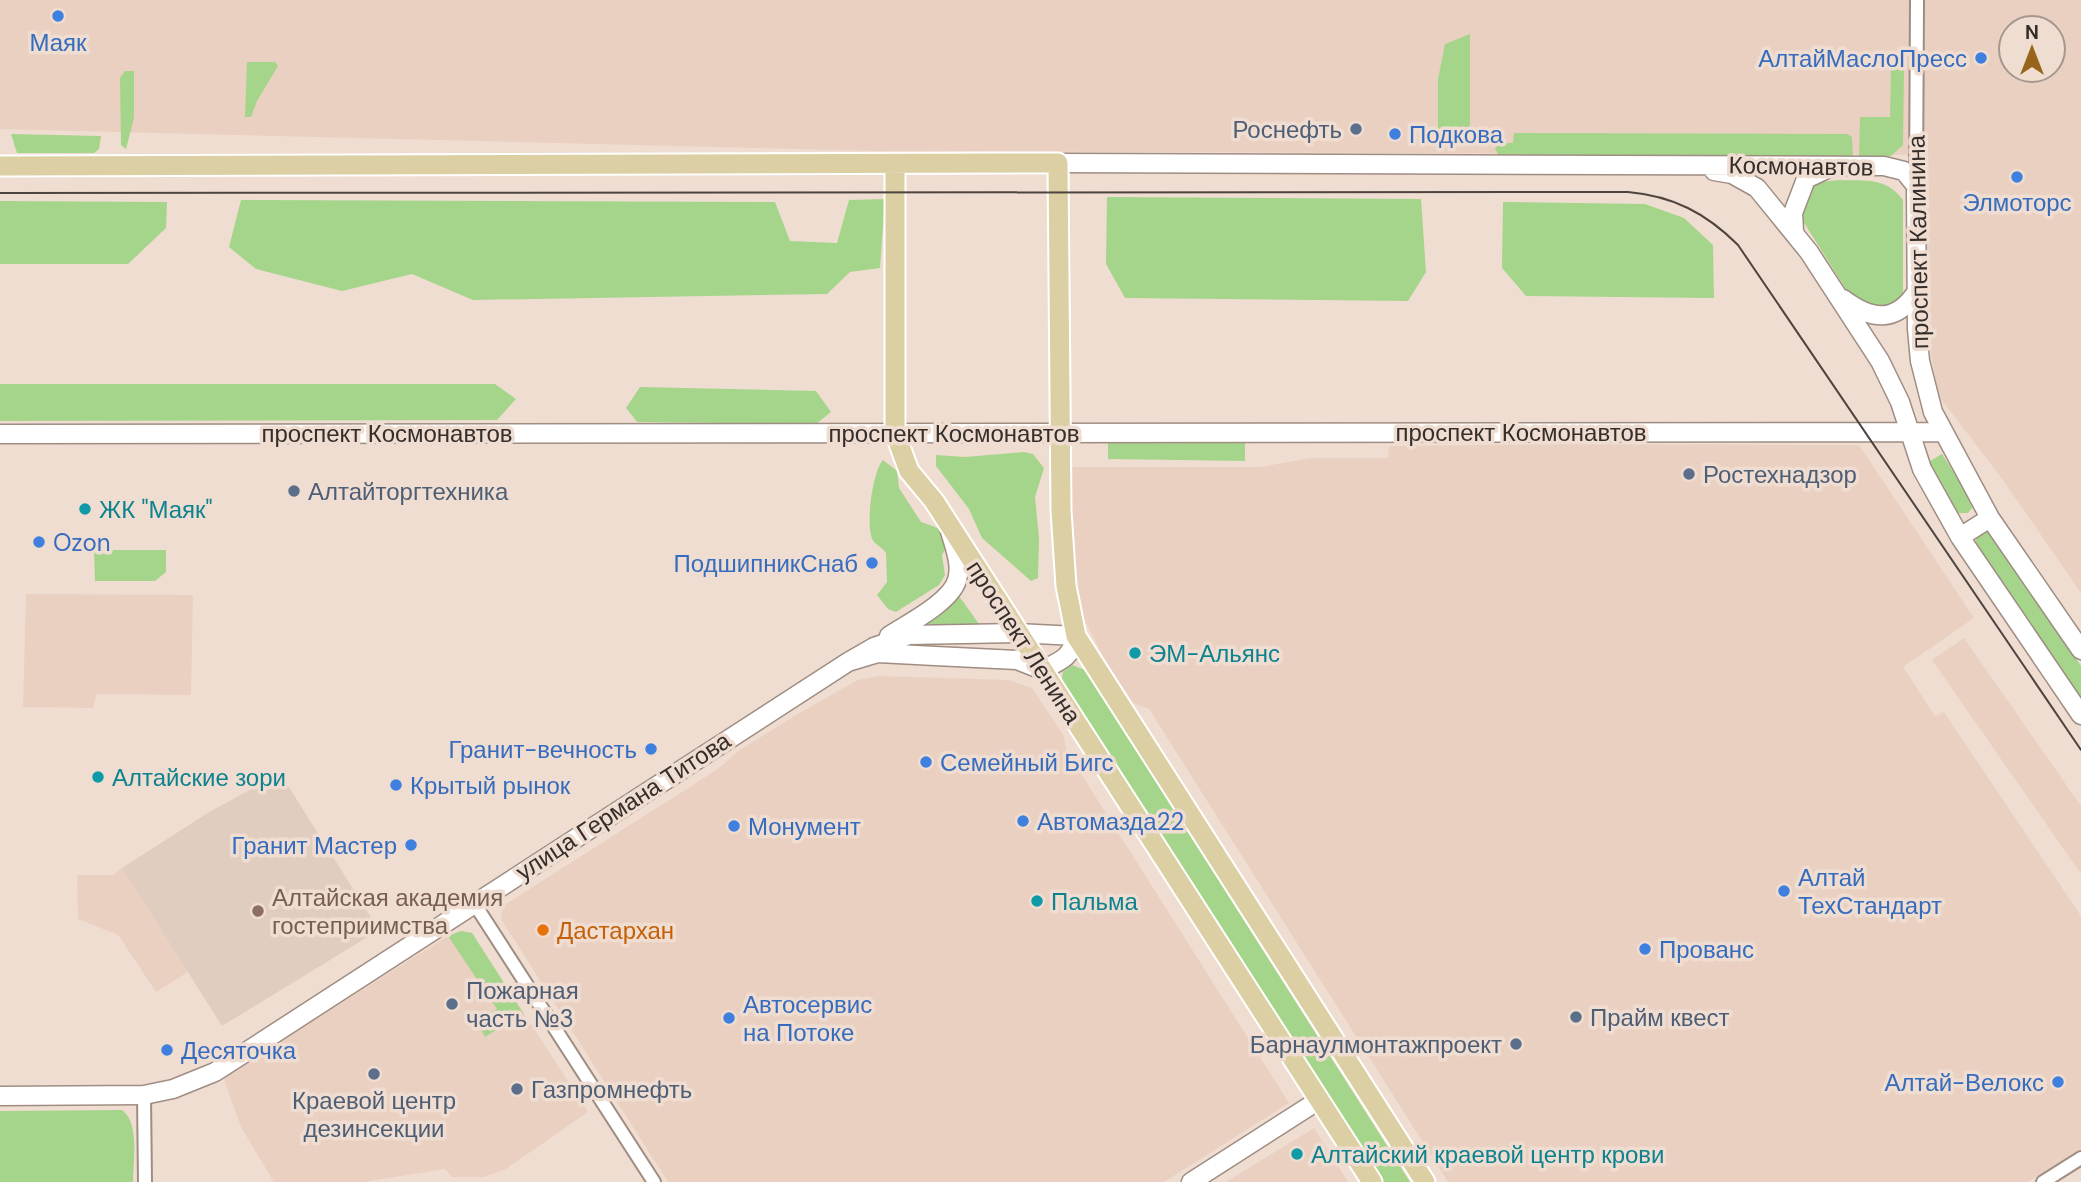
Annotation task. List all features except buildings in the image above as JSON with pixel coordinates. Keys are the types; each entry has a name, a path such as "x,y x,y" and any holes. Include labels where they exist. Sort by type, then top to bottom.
{"main road":[{"path":"0,166 1058,163"},
{"name":"проспект Ленина","path":"1058,163 1061,511 1066,586 1076,636 1425,1182"},
{"name":"проспект Ленина","path":"895,164 895,433 909,471 948,524 1372,1182"}],"street":[{"name":"проспект Калинина","path":"1917,0 1917,291 1920,361 1925,390 1943,432 1990,518 2081,650"},
{"path":"1058,163 1676,164 1732,174 1757,187 1794,231 1891,380 1922,469 1960,537 2081,715"},
{"name":"Космонавтов","path":"1676,164 1894,167 1904,171 1916,187"},
{"path":"1794,231 1793,213 1806,179 1836,166"},
{"path":"1837,294 1855,308 1882,316 1893,315 1904,309 1917,291"},
{"name":"проспект Космонавтов","path":"0,434 1943,432"},
{"path":"1960,537 1990,518"},
{"path":"874,647 935,606 954,589 959,571 948,524"},
{"path":"848,662 878,653 1017,660 1042,670 1066,658 1073,650 1076,636 1017,633 909,635 874,647"},
{"name":"улица Германа Титова","path":"0,1096 145,1095 173,1089 215,1072 474,902 874,647"},
{"path":"474,902 654,1182"},
{"path":"145,1095 145,1182"},
{"path":"1191,1182 1319,1100"},
{"path":"2043,1182 2081,1158"}],"shaded area":[{"path":"0,0 2081,0 2081,593 2003,480 1938,395 1926,324 1927,155 876,151 0,129"},
{"path":"1859,445 1974,618 1903,667 1935,716 1944,712 2081,916 2081,1148 2028,1182 1448,1182 1149,709 1133,703 1103,657 1084,619 1075,583 1068,467 1261,467 1310,458 1388,458 1389,446"},
{"path":"26,594 193,595 191,695 97,694 93,708 23,707"},
{"path":"1964,638 2081,806 2081,874 1932,660"},
{"path":"878,676 1009,680 1032,688 1064,736 1066,750 1289,1103 1164,1182 668,1182 501,919 503,906 718,769 738,751 801,712 858,680"},
{"name":"Алтайская академия гостеприимства","path":"280,773 379,930 222,1026 122,868 206,814"},
{"path":"122,868 188,972 156,992 118,935 78,919 77,875 113,875"},
{"path":"461,931 472,933 588,1112 506,1169 484,1177 452,1177 445,1169 364,1182 274,1182 241,1127 223,1077 448,936"},
{"name":"Алтайский краевой центр крови","path":"1314,1128 1348,1182 1226,1182"}],"green space":[{"path":"1470,34 1470,131 1438,131 1438,79 1445,44"},
{"path":"247,62 275,62 278,66 257,101 251,117 245,117"},
{"path":"1891,69 1904,69 1903,145 1891,156 1859,157 1860,117 1890,117"},
{"path":"125,71 134,71 134,118 126,149 121,145 120,78"},
{"path":"1514,133 1847,134 1852,137 1853,158 1501,158 1495,149 1498,143 1513,143"},
{"path":"11,134 101,136 99,149 94,153 17,153"},
{"path":"1840,180 1882,184 1890,187 1903,200 1903,294 1899,302 1891,306 1870,305 1849,294 1801,218 1811,188 1821,183"},
{"path":"1107,197 1421,199 1426,272 1408,301 1125,298 1106,264"},
{"path":"885,199 880,268 850,272 827,294 473,300 412,274 342,291 256,269 229,247 241,200 775,202 790,241 837,243 849,200"},
{"path":"0,201 167,202 166,228 128,264 0,264"},
{"path":"1503,202 1645,204 1684,218 1713,245 1714,298 1526,296 1502,268"},
{"path":"0,384 495,384 516,399 497,420 0,421"},
{"path":"640,387 816,391 831,412 816,424 637,422 626,408"},
{"path":"1108,438 1245,439 1245,461 1108,459"},
{"path":"1024,452 1033,454 1044,468 1035,497 1039,538 1038,578 1031,581 982,538 969,509 936,466 936,455 965,457"},
{"path":"1942,454 1971,500 1972,508 1968,513 1957,513 1925,464"},
{"path":"883,460 897,471 899,488 921,522 938,528 947,546 942,555 945,575 939,585 896,612 888,609 877,595 887,582 886,553 874,542 870,525 873,487"},
{"path":"1986,529 1994,534 2081,666 2081,701 1976,544 1976,535"},
{"path":"94,550 166,550 166,572 155,581 95,581"},
{"path":"959,596 979,624 922,624 944,611"},
{"path":"1072,665 1085,670 1410,1182 1381,1182 1061,683 1063,672"},
{"path":"461,931 472,933 523,1013 485,1037 477,1022 497,1009 448,936"},
{"path":"122,1110 128,1116 133,1133 133,1182 0,1182 0,1111"}],"tram line":[{"path":"0,193 1628,192 1660,197 1701,215 1738,245 2081,750"}],"place":[{"name":"Маяк","path":"58,16"},
{"name":"АлтайМаслоПресс","path":"1981,58"},
{"name":"Роснефть","path":"1356,129"},
{"name":"Подкова","path":"1395,134"},
{"name":"Элмоторс","path":"2017,177"},
{"name":"Ростехнадзор","path":"1689,474"},
{"name":"Алтайторгтехника","path":"294,491"},
{"name":"ЖК \"Маяк\"","path":"85,509"},
{"name":"Ozon","path":"39,542"},
{"name":"ПодшипникСнаб","path":"872,563"},
{"name":"ЭМ-Альянс","path":"1135,653"},
{"name":"Гранит-вечность","path":"651,749"},
{"name":"Семейный Бигс","path":"926,762"},
{"name":"Алтайские зори","path":"98,777"},
{"name":"Крытый рынок","path":"396,785"},
{"name":"Автомазда22","path":"1023,821"},
{"name":"Монумент","path":"734,826"},
{"name":"Гранит Мастер","path":"411,845"},
{"name":"Алтай ТехСтандарт","path":"1784,891"},
{"name":"Пальма","path":"1037,901"},
{"name":"Алтайская академия гостеприимства","path":"258,911"},
{"name":"Дастархан","path":"543,930"},
{"name":"Прованс","path":"1645,949"},
{"name":"Пожарная часть №3","path":"452,1004"},
{"name":"Прайм квест","path":"1576,1017"},
{"name":"Автосервис на Потоке","path":"729,1018"},
{"name":"Барнаулмонтажпроект","path":"1516,1044"},
{"name":"Десяточка","path":"167,1050"},
{"name":"Краевой центр дезинсекции","path":"374,1074"},
{"name":"Алтай-Велокс","path":"2058,1082"},
{"name":"Газпромнефть","path":"517,1089"},
{"name":"Алтайский краевой центр крови","path":"1297,1154"}]}
